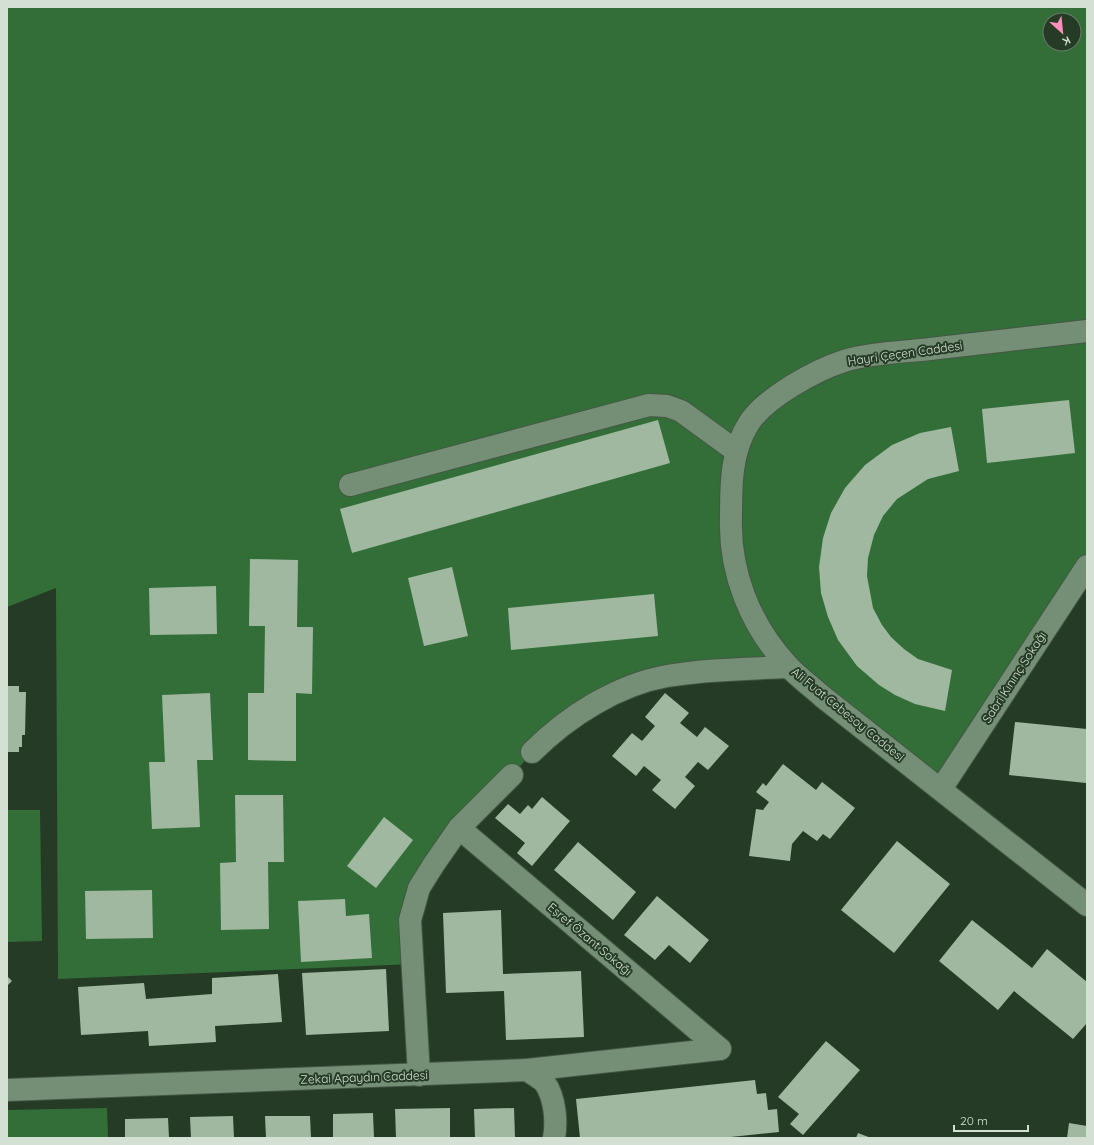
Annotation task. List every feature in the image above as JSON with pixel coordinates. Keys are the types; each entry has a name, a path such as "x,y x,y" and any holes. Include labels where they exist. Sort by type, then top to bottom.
{"street":[{"name":"Hayri Çeçen Caddesi","path":"736,451 750,422 767,404 790,387 815,372 845,361 895,353 1087,331"},
{"path":"350,485 649,405 667,406 681,411 736,451"},
{"name":"Ali Fuat Cebesoy Caddesi","path":"736,451 732,481 730,530 737,574 747,607 769,643 788,667 823,697 941,788 1087,905"},
{"name":"Sabri Kınınç Sokağı","path":"941,788 1087,566"},
{"path":"532,752 547,737 588,707 625,689 646,681 666,676 707,671 788,667"},
{"path":"419,1075 410,920 420,888 434,864 459,828 512,775"},
{"name":"Eşref Özant Sokağı","path":"459,828 720,1049"},
{"name":"Zekai Apaydın Caddesi","path":"7,1090 527,1070 720,1049"},
{"path":"527,1070 545,1083 552,1099 556,1125 554,1138"}],"green space":[{"path":"7,7 1087,7 1087,566 941,789 789,666 646,681 532,752 419,888 413,964 58,979 56,588 7,607"},
{"path":"7,810 40,810 42,941 7,942"},
{"path":"107,1108 108,1138 7,1138 7,1110"}],"building":[{"path":"1069,400 1075,453 987,463 982,409"},
{"path":"658,420 670,463 352,553 340,509"},
{"path":"951,427 959,471 928,479 897,499 883,516 874,535 868,558 867,576 873,608 882,625 891,637 918,659 952,670 945,711 915,704 895,695 879,685 857,666 838,640 828,617 821,593 819,567 823,538 831,513 845,488 865,465 892,445 920,433"},
{"path":"250,559 298,560 297,627 313,627 312,694 296,693 296,761 248,760 248,693 264,693 265,626 249,626"},
{"path":"452,567 468,636 424,646 408,578"},
{"path":"216,586 217,634 150,635 149,588"},
{"path":"654,594 658,636 511,650 508,608"},
{"path":"7,686 19,686 19,692 26,692 25,735 22,735 22,747 19,747 19,752 7,752"},
{"path":"210,693 213,760 197,760 200,827 152,829 149,762 165,762 162,695"},
{"path":"665,693 689,713 680,723 697,737 705,727 729,746 708,770 698,762 685,777 695,786 675,809 652,790 661,780 644,766 636,776 612,756 632,733 642,741 655,726 645,717"},
{"path":"1015,722 1087,729 1086,783 1009,775"},
{"path":"783,764 816,790 822,782 855,808 830,839 823,834 817,841 803,831 792,844 790,861 749,856 756,809 763,810 769,802 756,792 763,783 766,786"},
{"path":"235,795 283,795 284,862 268,862 269,929 221,930 220,863 236,862"},
{"path":"542,797 570,821 532,866 517,853 525,843 495,818 508,804 520,814 528,805 532,809"},
{"path":"384,817 413,840 376,888 347,866"},
{"path":"897,841 950,884 894,953 841,910"},
{"path":"578,842 636,892 613,920 554,870"},
{"path":"152,890 153,938 86,939 85,891"},
{"path":"657,896 709,940 690,963 669,945 655,960 624,935"},
{"path":"345,899 346,916 369,914 372,958 301,962 298,901"},
{"path":"501,910 503,974 581,971 584,1037 506,1040 504,991 446,993 443,913"},
{"path":"972,920 1032,968 1047,949 1087,982 1087,1023 1073,1039 1014,991 998,1010 939,961"},
{"path":"386,969 389,1031 306,1035 302,973"},
{"path":"278,974 282,1022 215,1026 216,1042 149,1046 148,1031 81,1035 78,987 144,983 146,999 212,994 212,978"},
{"path":"7,976 12,981 7,986"},
{"path":"826,1041 860,1070 803,1135 790,1124 799,1114 778,1097"},
{"path":"755,1080 757,1094 766,1093 768,1110 777,1109 779,1132 721,1138 580,1138 576,1099"},
{"path":"450,1108 450,1138 396,1138 395,1109"},
{"path":"514,1108 515,1138 475,1138 474,1109"},
{"path":"373,1113 374,1138 333,1138 333,1114"},
{"path":"233,1116 234,1138 191,1138 190,1117"},
{"path":"265,1116 310,1116 311,1138 266,1138"},
{"path":"168,1118 169,1138 125,1138 125,1119"},
{"path":"1069,1123 1087,1126 1087,1138 1067,1138"},
{"path":"858,1133 871,1138 856,1138"}]}
